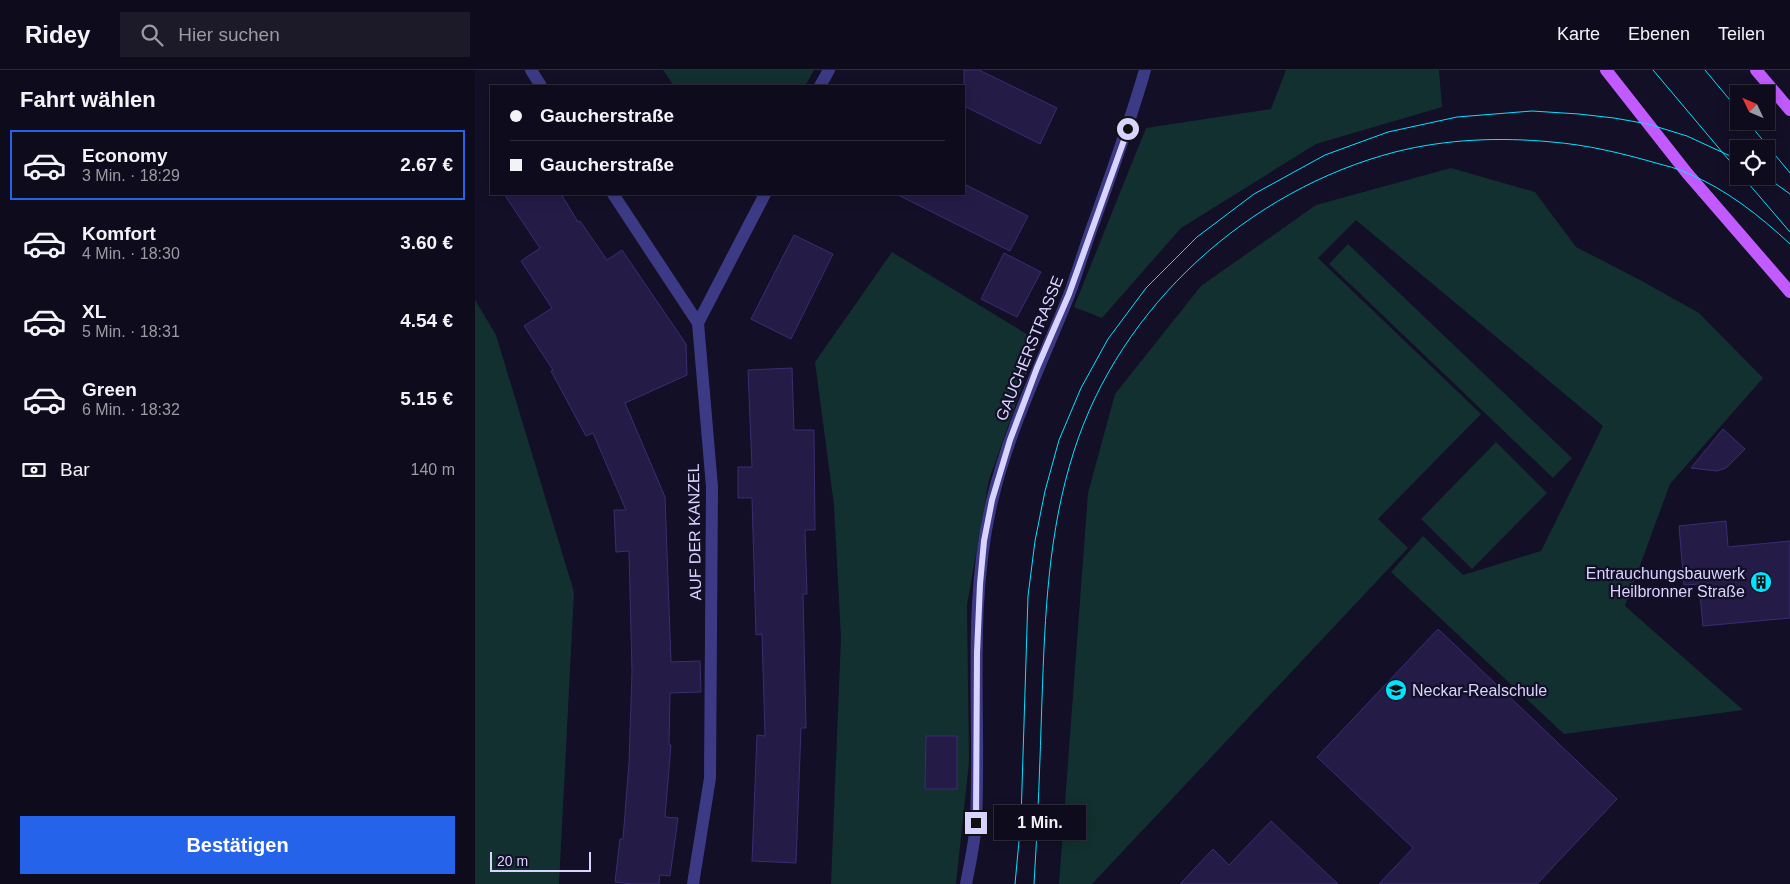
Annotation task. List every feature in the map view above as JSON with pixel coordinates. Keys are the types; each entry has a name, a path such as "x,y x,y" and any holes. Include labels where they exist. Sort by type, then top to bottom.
{"main road":[{"path":"1605,70 1687,173 1790,292"},
{"path":"1756,70 1790,110"}],"street":[{"path":"531,70 540,85"},
{"path":"821,85 829,70"},
{"name":"GAUCHERSTRASSE","path":"966,884 976,823 977,653 980,584 984,541 992,500 1010,440 1037,368 1069,294 1128,129 1145,70"},
{"path":"614,195 699,323 764,195"},
{"name":"AUF DER KANZEL","path":"693,884 710,778 712,488 699,323"}],"green space":[{"path":"663,70 814,70 806,85 673,85"},
{"path":"1286,70 1439,70 1442,107 1316,144 1181,228 1102,318 1074,307 1146,128 1271,109"},
{"path":"1451,168 1535,192 1576,247 1699,313 1763,378 1670,484 1625,606 1743,710 1564,734 1391,572 1423,536 1463,575 1541,551 1603,426 1356,220 1318,258 1481,414 1378,519 1408,548 1092,884 1059,884 1088,493 1115,394 1201,286 1316,205"},
{"path":"1348,244 1572,458 1553,478 1329,264"},
{"path":"892,252 1038,341 989,480 967,605 969,762 956,884 831,884 841,638 834,505 815,362"},
{"path":"475,300 496,335 574,592 559,884 475,884"},
{"path":"1496,442 1547,493 1472,569 1421,519"}],"building":[{"path":"964,70 979,70 1057,108 1040,144 965,106"},
{"path":"965,184 1028,216 1010,251 898,195 965,195"},
{"path":"505,195 562,195 578,222 580,221 607,260 622,250 686,344 687,375 625,403 665,497 671,662 700,661 701,692 670,693 669,745 671,745 665,817 678,818 670,876 660,875 659,884 615,882 620,839 623,839 629,763 632,672 629,551 616,552 614,510 626,510 593,433 586,436 551,371 553,370 524,326 552,308 521,261 540,248"},
{"path":"794,235 833,254 791,339 751,319"},
{"path":"1004,253 1041,272 1017,317 981,299"},
{"path":"792,368 794,430 814,430 815,530 805,530 807,594 803,594 806,728 801,728 796,863 752,861 757,735 765,736 762,634 756,635 752,498 738,498 738,467 752,467 748,370"},
{"path":"1723,429 1745,449 1726,468 1717,471 1691,468"},
{"path":"1726,521 1728,547 1790,541 1790,618 1703,626 1699,584 1684,585 1679,526"},
{"path":"1438,629 1617,799 1537,884 1379,884 1413,848 1317,757"},
{"path":"926,736 957,736 957,789 925,789"},
{"path":"1271,821 1338,884 1180,884 1213,849 1229,865"}],"tram line":[{"path":"1653,70 1730,161"},
{"path":"1705,70 1730,100"},
{"path":"1015,884 1021,819 1028,596 1035,541 1045,491 1059,440 1081,388 1108,339 1146,288 1197,237 1254,194 1325,155 1388,132 1457,117 1532,111 1579,114 1648,124 1687,136 1730,156"},
{"path":"1754,130 1790,173"},
{"path":"1034,884 1049,574 1058,512 1065,481 1074,451 1095,398 1123,348 1157,303 1197,261 1241,225 1290,194 1341,170 1395,152 1434,144 1473,140 1532,140 1579,145 1643,159 1679,170 1701,179 1729,195 1755,213 1790,244"},
{"path":"1775,183 1790,194"},
{"path":"1750,185 1790,232"}],"place":[{"name":"Entrauchungsbauwerk Heilbronner Straße","path":"1761,582"},
{"name":"Neckar-Realschule","path":"1396,690"}],"route":[{"path":"976,823 977,653 980,584 984,541 992,500 1010,440 1037,368 1069,294 1128,129"}]}
